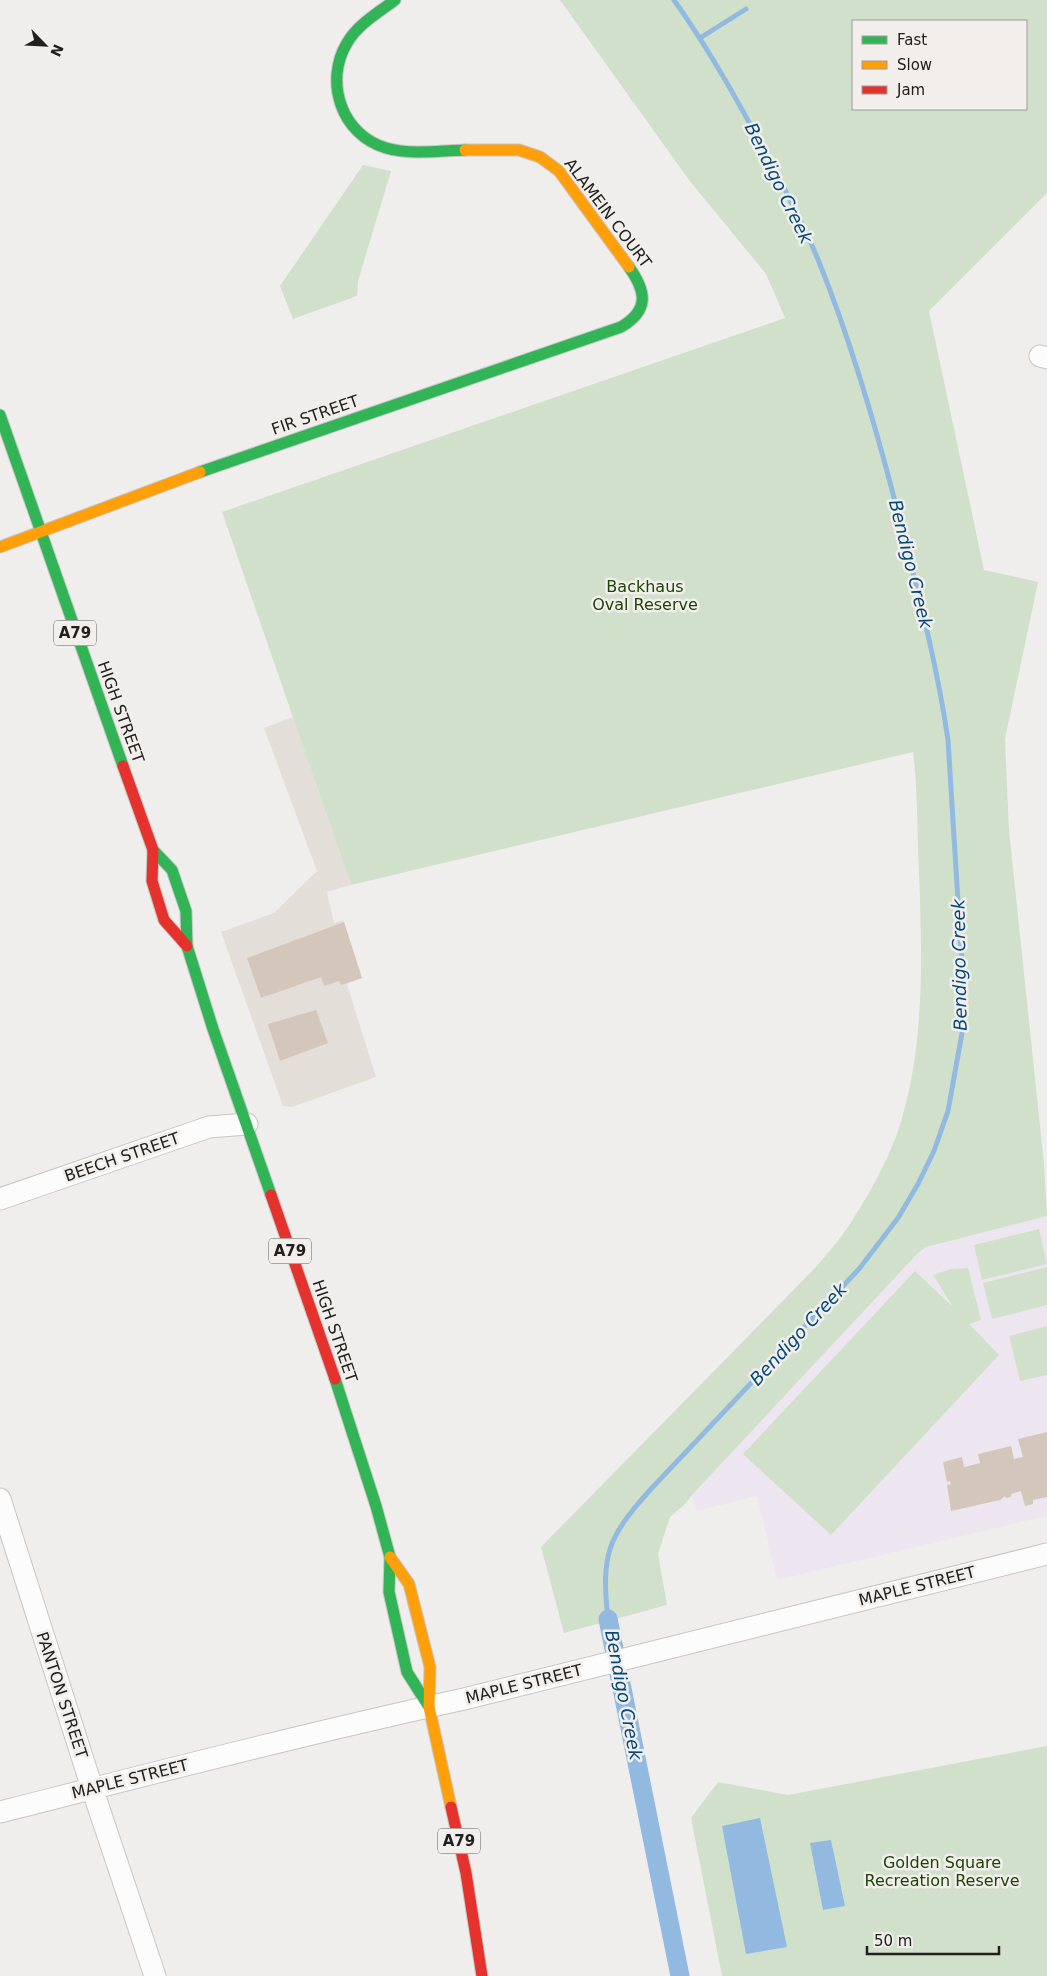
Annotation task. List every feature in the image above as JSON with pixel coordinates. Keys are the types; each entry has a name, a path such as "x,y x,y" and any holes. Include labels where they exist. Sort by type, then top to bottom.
{"main road":[{"name":"ALAMEIN COURT","path":"395,0 354,32 339,58 335,91 339,103 353,127 363,137 377,145 404,152 519,150 540,157 552,164 559,170 637,278 643,294 639,314"},
{"name":"FIR STREET","path":"0,547 185,477 621,327 632,322 639,314"},
{"name":"HIGH STREET","path":"0,415 153,850 152,881 164,920 186,946"},
{"name":"HIGH STREET","path":"153,850 172,870 186,911 186,946 355,1437 390,1558 389,1592 407,1672 429,1707"},
{"name":"HIGH STREET","path":"390,1558 410,1584 430,1667 429,1707 466,1873 482,1976"}],"street":[{"name":"BEECH STREET","path":"0,1199 209,1127 247,1124"},
{"name":"PANTON STREET","path":"0,1499 92,1788 155,1976"},
{"name":"MAPLE STREET","path":"0,1812 1047,1554"}],"shaded area":[{"path":"293,717 351,885 327,892 334,923 343,920 362,978 347,984 376,1077 292,1107 283,1106 221,932 274,913 317,871 264,728"},
{"path":"1047,1216 1047,1516 777,1580 757,1496 697,1511 692,1495 918,1253 926,1247"}],"green space":[{"name":"Backhaus Oval Reserve","path":"560,0 1047,0 1047,193 929,311 984,570 1038,582 1005,739 1009,830 1044,1164 1047,1216 926,1247 918,1253 685,1504 670,1517 658,1554 667,1605 564,1633 541,1547 815,1268 839,1240 854,1218 878,1176 898,1132 915,1058 920,996 917,797 913,752 351,885 222,512 785,318 766,274 689,180"},
{"path":"363,165 391,171 358,281 357,296 293,319 280,286"},
{"path":"1039,1229 1047,1264 982,1280 974,1245"},
{"path":"1047,1267 1047,1305 992,1319 983,1283"},
{"path":"968,1268 981,1320 969,1324 999,1355 831,1535 743,1454 915,1271 953,1307 933,1275 951,1269"},
{"path":"1047,1326 1047,1375 1020,1381 1009,1336"},
{"name":"Golden Square Recreation Reserve","path":"1047,1746 1047,1976 722,1976 691,1818 718,1782 788,1795"}],"water":[{"path":"760,1818 787,1947 746,1954 722,1826"},
{"path":"831,1840 845,1906 823,1910 810,1843"}],"building":[{"path":"344,922 362,978 341,985 339,981 324,986 321,977 261,998 247,958"},
{"path":"316,1010 328,1043 280,1061 268,1024"},
{"path":"1047,1432 1047,1497 1033,1500 1033,1504 1025,1506 1021,1491 1011,1494 1011,1497 1006,1498 1005,1496 1000,1500 951,1511 947,1485 951,1484 950,1481 947,1482 943,1462 962,1457 964,1467 980,1463 978,1454 1011,1446 1014,1459 1023,1457 1018,1439"}],"waterway":[{"name":"Bendigo Creek","path":"608,1619 606,1597 607,1563 610,1548 624,1521 650,1490 859,1269 898,1218 918,1184 934,1151 948,1111 962,1033 964,998 948,740 923,612 895,502 856,364 819,262 796,211 713,59 674,0"},
{"path":"700,38 746,9"},
{"name":"Bendigo Creek","path":"608,1619 680,1976"}],"traffic: fast":[{"path":"395,0 363,24 347,43 340,58 337,74 337,89 341,105 348,119 358,131 370,141 386,148 415,152 465,150"},
{"path":"200,472 621,327 637,314 642,300 639,284 629,267"},
{"path":"0,415 123,766"},
{"path":"153,850 172,870 186,911 187,946 213,1029 271,1195"},
{"path":"335,1379 376,1506 390,1557 389,1592 407,1672 429,1707"}],"traffic: slow":[{"path":"465,150 519,150 540,157 559,171 629,267"},
{"path":"0,547 200,472"},
{"path":"390,1557 409,1584 430,1667 429,1707 451,1807"}],"traffic: jam":[{"path":"123,766 153,850 152,881 164,920 187,946"},
{"path":"271,1195 335,1379"},
{"path":"451,1807 466,1873 482,1976"}]}
